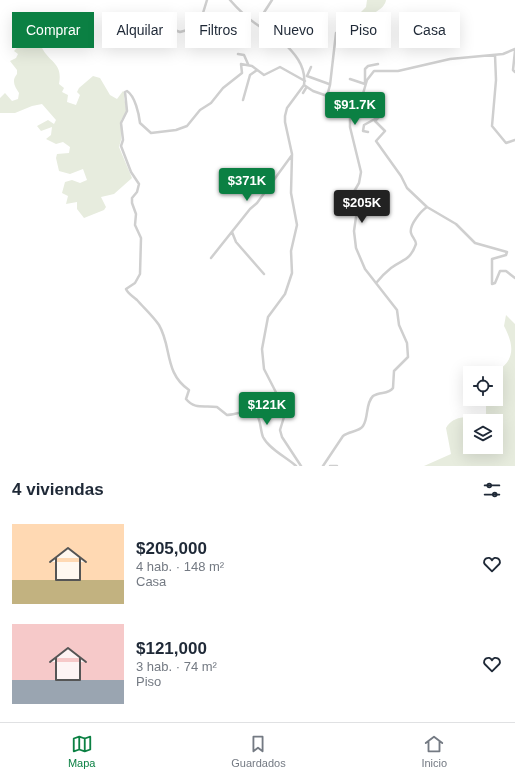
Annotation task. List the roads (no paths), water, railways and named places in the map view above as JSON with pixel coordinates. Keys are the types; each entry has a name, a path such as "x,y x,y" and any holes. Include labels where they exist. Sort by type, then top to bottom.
{"street":[{"path":"177,31 180,32 191,29 203,13 207,0"},
{"path":"230,0 240,11 259,26"},
{"path":"264,12 272,0"},
{"path":"327,96 330,85 336,33"},
{"path":"290,48 295,53 306,78"},
{"path":"323,466 343,436 348,432 359,430 363,426 368,404 372,397 379,393 388,392 394,388 394,371 408,357 407,343 399,325 397,310 360,261 354,237 358,206 352,195 359,183 362,172 350,127 350,117 362,97 369,77 374,71 398,71 450,59 496,55 515,50 513,70 515,72"},
{"path":"238,54 244,55 248,65"},
{"path":"496,55 496,80 492,126 506,143 515,140"},
{"path":"296,466 265,440 256,414 251,412 227,415 217,407 198,408 190,404 186,399 189,390 180,384 177,379 168,357 160,327 151,314 126,289 138,279 141,263 141,238 136,230 136,214 132,203 132,198 137,192 139,184 131,172 122,146 122,123 127,111 125,92 130,93 138,107 140,123 151,133 176,130 187,126 200,110 211,103 223,88 242,73 241,64 248,65 264,75 280,67 306,78 329,84"},
{"path":"366,84 365,69 368,66 378,64"},
{"path":"303,93 306,78 311,67"},
{"path":"243,100 250,75 257,70"},
{"path":"350,79 366,84"},
{"path":"305,86 327,96 356,106"},
{"path":"302,466 282,437 280,430 284,417 284,408 264,369 262,348 268,317 285,294 292,273 291,251 297,225 291,193 292,154 286,116 287,108 305,86"},
{"path":"362,97 382,110 382,114 364,125 363,131 368,132"},
{"path":"375,119 377,124 385,131 376,138 377,143 401,176 407,188 427,207 456,224 475,243 507,252 506,255 492,259 492,284 495,283 500,271 506,271 515,278"},
{"path":"211,258 250,209 257,203 292,154"},
{"path":"376,282 391,268 407,260 411,256 416,244 410,231 411,226 427,207"},
{"path":"232,232 236,242 264,274"},
{"path":"330,466 337,466"}]}
